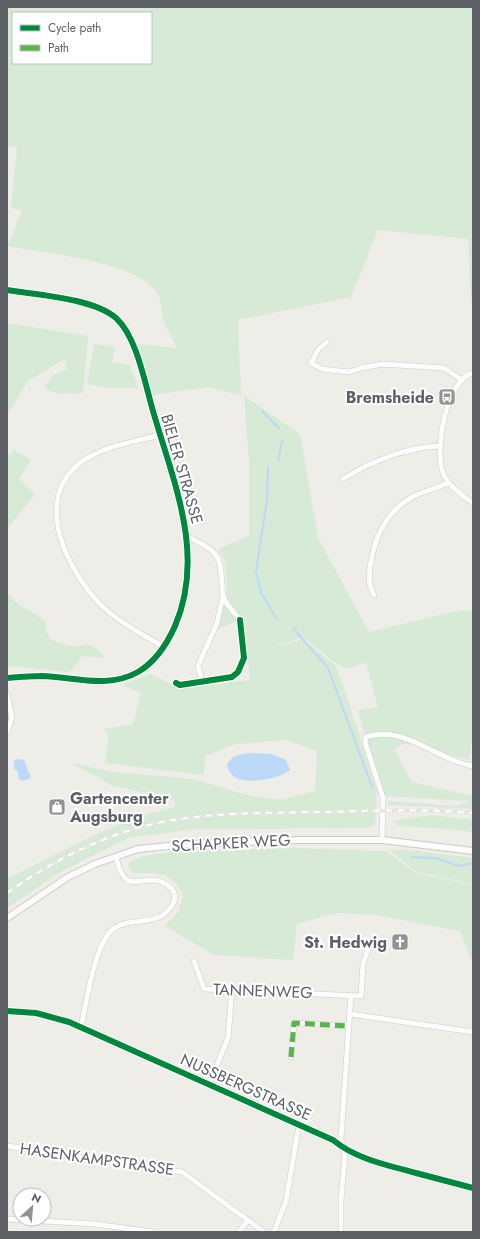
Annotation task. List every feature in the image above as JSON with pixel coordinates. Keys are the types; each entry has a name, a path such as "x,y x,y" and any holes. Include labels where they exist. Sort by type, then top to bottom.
{"street":[{"name":"BIELER STRASSE","path":"7,290 92,305 101,308 116,319 128,334 134,349 180,502 188,537 188,572 184,596 177,620 164,647 142,669 126,677 101,681 42,676 7,678"},
{"path":"327,342 318,350 310,363 322,369 349,372 383,364 425,366 444,368 462,380"},
{"path":"473,373 462,380 442,422 439,446 440,461 448,483 473,503"},
{"path":"160,435 96,453 78,464 69,474 62,486 58,500 57,522 64,551 79,580 116,618 164,647"},
{"path":"343,479 363,466 396,455 439,446"},
{"path":"374,595 369,586 370,566 378,535 384,524 404,502 414,496 448,483"},
{"name":"BIELER STRASSE","path":"188,537 217,555 222,569 223,596 217,623 198,666 202,681"},
{"path":"223,596 240,620"},
{"path":"7,694 12,718 7,732"},
{"path":"382,840 383,798 365,742 366,737 375,734 391,733 457,762 473,766"},
{"name":"SCHAPKER WEG","path":"9,918 68,877 138,849 187,844 300,840 382,840 473,851"},
{"path":"81,1027 102,942 114,928 120,925 153,920 166,914 174,904 175,894 171,887 161,881 133,882 124,878 119,870 116,857"},
{"path":"341,1232 341,1199 345,1162 341,1138 351,995 361,996 363,964 371,942"},
{"name":"TANNENWEG","path":"194,961 204,989 351,995"},
{"path":"209,1084 228,1038 232,990"},
{"name":"NUSSBERGSTRASSE","path":"7,1011 36,1013 81,1027 333,1140 344,1150 389,1166 473,1188"},
{"path":"350,1014 473,1032"},
{"path":"290,1057 294,1023 349,1026"},
{"path":"274,1232 286,1201 299,1125"},
{"name":"HASENKAMPSTRASSE","path":"7,1146 182,1172 264,1232"},
{"path":"7,1219 95,1224 153,1232"},
{"path":"239,1232 248,1220"}],"green space":[{"path":"7,7 473,7 473,304 471,301 468,239 378,230 351,297 238,320 241,395 207,387 152,395 136,344 177,348 164,321 160,301 156,291 145,281 128,272 109,265 65,255 8,246 22,210 11,208 17,147 7,146"},
{"path":"7,323 88,336 83,393 61,394 47,390 45,386 53,375 67,369 65,359 28,381 7,415"},
{"path":"94,344 115,347 112,362 130,365 138,388 108,388 87,384"},
{"path":"244,396 300,434 318,538 369,632 453,612 473,610 473,734 469,760 405,743 394,749 412,782 472,796 473,809 389,805 388,801 457,806 471,801 382,796 358,710 378,707 366,662 347,669 337,664 303,637 282,644 269,641 282,645 303,639 335,665 344,688 377,791 375,825 366,828 195,829 128,838 62,871 7,908 7,879 110,828 175,807 174,800 150,800 150,794 111,785 72,763 113,772 193,779 250,796 282,800 315,791 317,751 286,740 236,744 205,756 204,775 105,763 109,736 104,729 133,724 141,693 122,685 150,674 181,689 250,680 246,636 237,621 218,629 227,591 226,563 218,549 249,536 249,461"},
{"path":"14,450 31,460 19,479 35,494 7,529 7,457"},
{"path":"7,592 15,602 46,621 46,632 51,640 75,647 87,644 102,653 104,658 81,656 80,660 69,672 9,666 7,660"},
{"path":"431,815 473,820 473,832 397,825 393,821"},
{"path":"296,848 386,851 416,873 473,885 473,964 460,931 376,915 336,913 297,924 293,960 214,955 165,926 178,912 183,896 173,881 162,875 133,873 128,867 130,862 143,856 177,851"},
{"path":"389,850 409,850 473,858 473,884 417,872"}],"water":[{"path":"249,753 272,754 286,760 290,770 279,776 263,780 248,781 236,778 230,773 227,765 233,757"},
{"path":"17,759 24,760 31,778 22,781 19,779 17,770 14,769 14,761"}],"waterway":[{"path":"262,411 279,428"},
{"path":"278,461 282,441"},
{"path":"268,467 267,500 256,571 261,593 276,618"},
{"path":"293,628 328,668 372,787"},
{"path":"411,857 435,858 459,866 473,863"}],"railway":[{"path":"7,893 47,867 89,846 134,829 180,819 233,814 269,813 416,810 473,813"}],"marked path":[{"path":"291,1057 294,1023 349,1026"}],"cycle path":[{"path":"7,290 64,298 93,306 106,311 116,318 123,326 135,349 177,491 187,545 187,572 184,599 175,626 164,646 155,658 144,668 127,677 103,681 42,676 7,678"},
{"path":"176,683 180,685 232,677 238,672 244,658 240,620"},
{"path":"7,1011 36,1013 69,1022 333,1140 342,1147 362,1157 473,1188"}],"place":[{"name":"Bremsheide","path":"447,397"},
{"name":"Gartencenter Augsburg","path":"57,807"},
{"name":"St. Hedwig","path":"400,942"}]}
